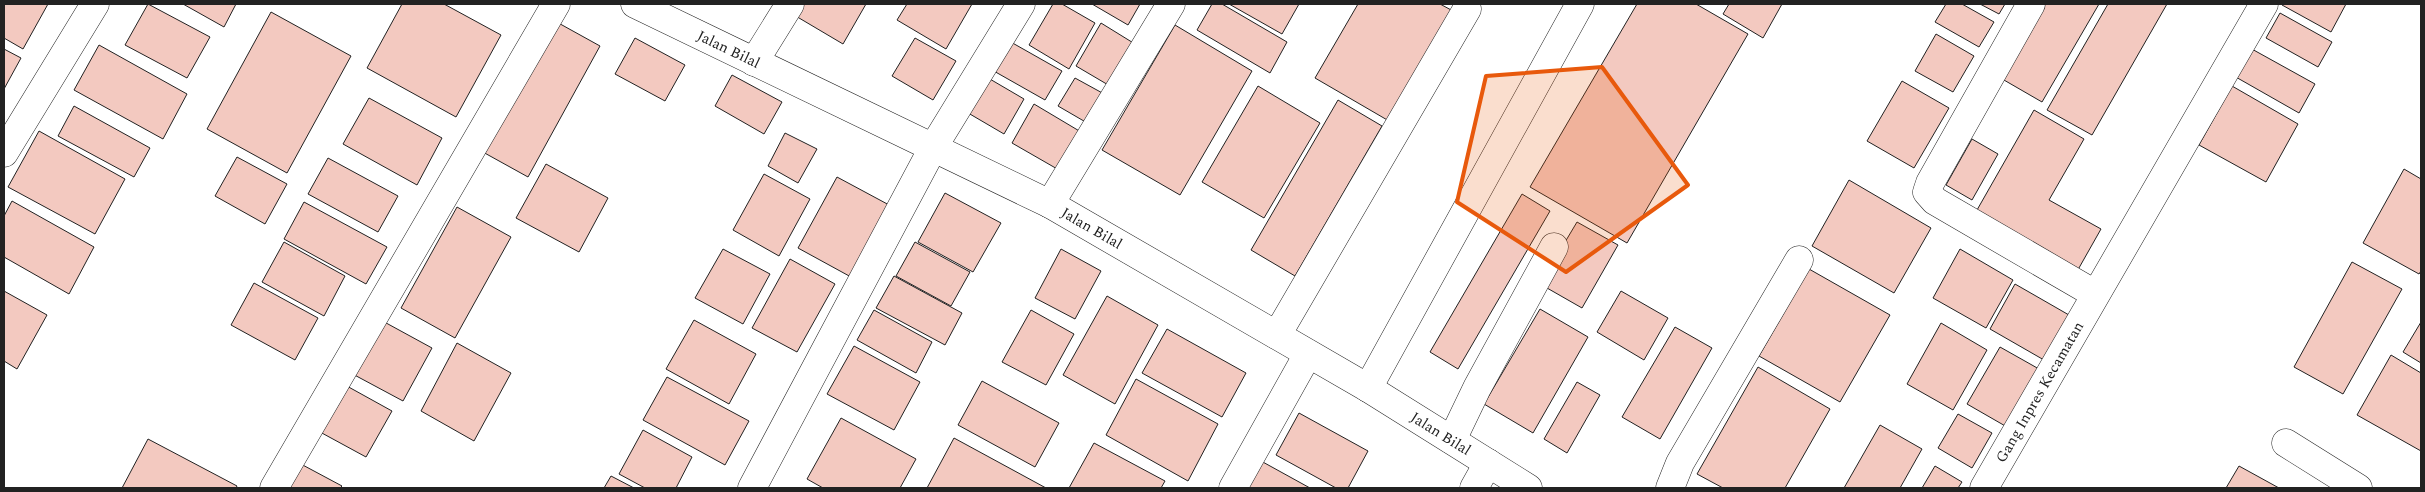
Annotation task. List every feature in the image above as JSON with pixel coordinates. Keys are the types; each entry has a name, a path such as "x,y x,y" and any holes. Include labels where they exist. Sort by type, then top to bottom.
{"street":[{"path":"4,153 95,4"},
{"path":"274,488 556,4"},
{"name":"Jalan Bilal","path":"635,4 934,146 1050,204 1368,388 1528,488"},
{"path":"754,62 790,4"},
{"path":"752,488 934,146 1021,4"},
{"path":"1050,204 1171,4"},
{"path":"1368,388 1580,4"},
{"path":"2031,4 1930,183 1927,192 1935,201 2095,294"},
{"name":"Gang Inpres Kecamatan","path":"1984,488 2264,4"},
{"path":"1277,335 1467,9"},
{"path":"1452,440 1477,388 1554,247"},
{"path":"1670,488 1680,463 1799,260"},
{"path":"1233,488 1308,354"},
{"path":"2286,443 2358,488"},
{"path":"1474,488 1488,464"}],"highlighted area":[{"path":"1602,67 1688,185 1566,272 1457,202 1486,76"}],"building":[{"path":"4,4 48,4 23,49 4,38"},
{"path":"148,4 210,37 187,78 125,45"},
{"path":"183,4 236,4 224,27"},
{"path":"402,4 444,4 501,35 456,117 367,68"},
{"path":"801,4 866,4 843,44 794,15"},
{"path":"907,4 972,4 946,49 897,20"},
{"path":"1053,4 1062,4 1095,23 1069,69 1029,45"},
{"path":"1092,4 1140,4 1128,25"},
{"path":"1212,4 1222,4 1287,42 1270,73 1197,30"},
{"path":"1229,4 1299,4 1282,34"},
{"path":"1358,4 1440,4 1453,11 1389,121 1315,78"},
{"path":"1637,4 1696,4 1748,34 1627,243 1530,187"},
{"path":"1729,4 1782,4 1763,38 1723,14"},
{"path":"1946,4 1962,4 1994,22 1979,47 1935,22"},
{"path":"1980,4 2005,4 1999,14"},
{"path":"2038,4 2099,4 2042,102 1997,76"},
{"path":"2108,4 2167,4 2092,135 2047,110"},
{"path":"2282,4 2346,4 2331,32"},
{"path":"271,12 351,56 287,173 207,129"},
{"path":"2280,13 2332,42 2318,67 2266,38"},
{"path":"553,20 600,46 528,177 481,151"},
{"path":"1101,23 1135,44 1110,86 1076,66"},
{"path":"1175,25 1252,71 1180,195 1102,150"},
{"path":"1936,34 1974,56 1953,92 1915,71"},
{"path":"635,38 685,65 665,101 615,74"},
{"path":"915,38 956,61 933,100 892,76"},
{"path":"1009,41 1062,71 1045,100 992,70"},
{"path":"99,45 187,94 163,139 74,90"},
{"path":"2250,48 2315,84 2299,113 2234,76"},
{"path":"4,49 21,58 4,89"},
{"path":"732,75 782,102 764,134 715,106"},
{"path":"983,75 1024,99 1004,134 963,110"},
{"path":"1075,78 1106,95 1089,124 1058,106"},
{"path":"1902,81 1949,108 1914,168 1867,141"},
{"path":"1258,86 1320,123 1264,218 1202,182"},
{"path":"2232,86 2298,124 2266,182 2199,145"},
{"path":"369,98 442,138 417,185 343,144"},
{"path":"1338,100 1382,126 1295,276 1251,250"},
{"path":"1034,104 1081,132 1059,170 1012,143"},
{"path":"74,106 150,148 134,177 58,136"},
{"path":"2034,110 2084,139 2049,200 2101,229 2075,275 1973,217"},
{"path":"39,131 125,179 95,234 8,187"},
{"path":"785,133 817,149 798,183 768,166"},
{"path":"1972,139 1998,154 1972,200 1946,185"},
{"path":"237,157 287,184 265,224 215,196"},
{"path":"328,158 398,196 378,232 308,194"},
{"path":"546,164 608,198 579,252 516,218"},
{"path":"2404,169 2421,179 2421,271 2419,274 2363,243"},
{"path":"764,174 810,199 779,256 733,230"},
{"path":"837,177 891,206 851,277 798,248"},
{"path":"1849,180 1931,228 1894,293 1812,246"},
{"path":"945,193 1001,223 973,272 918,242"},
{"path":"1522,194 1550,211 1458,369 1430,352"},
{"path":"12,201 94,247 69,294 4,257 4,216"},
{"path":"304,202 387,247 366,284 284,239"},
{"path":"457,207 511,237 455,338 401,308"},
{"path":"1577,222 1618,245 1582,308 1540,284"},
{"path":"284,242 345,276 324,316 262,282"},
{"path":"915,242 970,272 951,306 896,276"},
{"path":"723,249 770,274 743,324 695,298"},
{"path":"1061,249 1101,271 1075,319 1035,298"},
{"path":"1960,249 2013,280 1986,328 1933,298"},
{"path":"790,259 835,284 797,352 752,328"},
{"path":"2352,262 2402,289 2343,394 2294,367"},
{"path":"1809,269 1890,315 1840,402 1759,356"},
{"path":"894,276 962,313 945,345 876,308"},
{"path":"254,283 318,318 295,360 231,325"},
{"path":"2015,284 2069,315 2044,360 1990,329"},
{"path":"4,291 47,315 17,369 4,361"},
{"path":"1621,291 1668,318 1644,360 1597,332"},
{"path":"1107,296 1158,325 1115,404 1063,375"},
{"path":"1540,309 1588,337 1533,433 1484,404"},
{"path":"874,310 932,342 916,373 857,340"},
{"path":"1031,310 1074,334 1046,385 1002,362"},
{"path":"377,318 432,348 403,401 347,371"},
{"path":"694,320 756,354 729,404 666,369"},
{"path":"2421,322 2421,363 2403,352"},
{"path":"1941,323 1987,350 1953,410 1907,384"},
{"path":"1675,327 1712,348 1660,439 1622,417"},
{"path":"1167,329 1246,373 1222,417 1142,373"},
{"path":"457,343 511,373 474,441 421,411"},
{"path":"854,346 920,382 894,430 827,394"},
{"path":"2000,347 2039,369 2007,427 1967,404"},
{"path":"2391,355 2421,373 2421,451 2357,415"},
{"path":"1758,367 1830,409 1785,488 1723,488 1697,474"},
{"path":"667,377 749,421 725,465 643,420"},
{"path":"1136,379 1218,424 1188,481 1106,435"},
{"path":"982,381 1059,423 1035,467 958,425"},
{"path":"1577,382 1600,395 1567,453 1544,439"},
{"path":"345,385 392,411 366,457 320,432"},
{"path":"1299,413 1368,451 1348,488 1336,488 1276,455"},
{"path":"1958,414 1992,433 1972,468 1938,448"},
{"path":"841,418 916,459 900,488 823,488 807,479"},
{"path":"1880,425 1922,449 1900,488 1844,488"},
{"path":"643,430 692,457 676,488 645,488 619,474"},
{"path":"954,438 1046,488 927,488"},
{"path":"148,439 237,486 236,488 122,488"},
{"path":"1094,443 1165,481 1161,488 1069,488"},
{"path":"1261,461 1310,488 1246,488"},
{"path":"299,463 342,486 340,488 286,488"},
{"path":"1935,466 1962,482 1958,488 1922,488"},
{"path":"2239,466 2279,488 2226,488"},
{"path":"611,476 634,488 604,488"}]}
